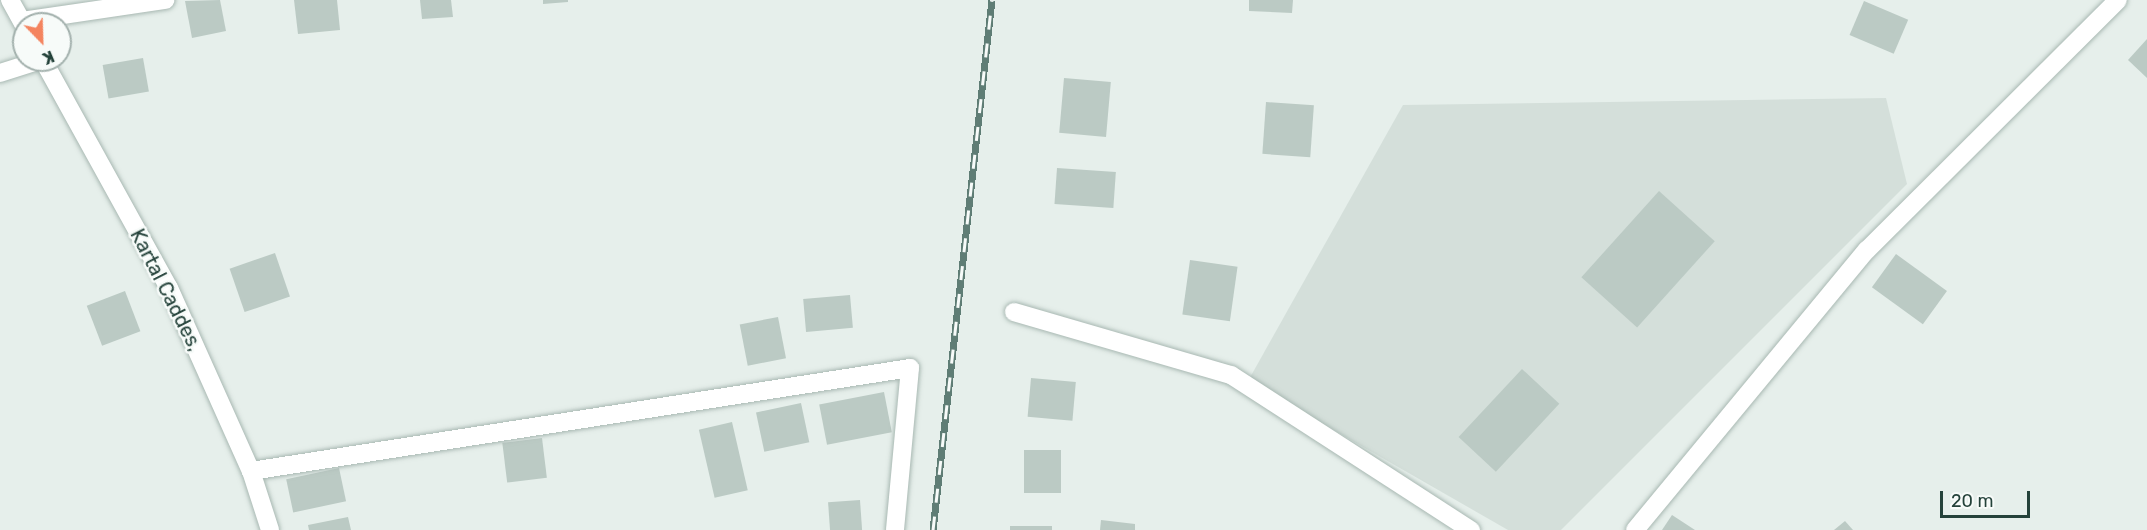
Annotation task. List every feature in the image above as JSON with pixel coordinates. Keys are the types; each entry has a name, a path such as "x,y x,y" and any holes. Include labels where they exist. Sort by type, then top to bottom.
{"street":[{"path":"72,15 165,0"},
{"path":"1635,530 1868,250 2118,0"},
{"name":"Kartal Caddes,","path":"49,72 169,288 251,471 270,530"},
{"path":"1014,312 1231,375 1471,530"},
{"path":"251,471 910,368 895,530"}],"shaded area":[{"path":"1886,98 1907,184 1561,530 1508,530 1248,381 1403,105"}],"building":[{"path":"220,0 226,31 192,38 185,1"},
{"path":"294,0 337,0 340,30 298,34"},
{"path":"420,0 451,0 453,17 422,19"},
{"path":"543,0 568,0 568,2 543,4"},
{"path":"1249,0 1293,0 1292,13 1249,11"},
{"path":"1864,1 1908,20 1894,54 1850,35"},
{"path":"2147,39 2147,78 2128,60"},
{"path":"143,58 149,91 109,99 103,65"},
{"path":"1064,78 1111,82 1106,137 1059,133"},
{"path":"1266,102 1314,105 1310,157 1262,154"},
{"path":"1057,168 1116,172 1113,208 1054,204"},
{"path":"1659,191 1715,241 1637,327 1581,277"},
{"path":"275,253 290,296 245,312 230,269"},
{"path":"1896,254 1947,291 1923,324 1872,287"},
{"path":"1190,260 1238,267 1230,321 1182,314"},
{"path":"125,291 140,331 102,346 87,306"},
{"path":"850,295 853,328 806,332 803,299"},
{"path":"778,317 786,358 748,366 740,324"},
{"path":"1522,369 1559,404 1496,472 1459,437"},
{"path":"1031,378 1076,382 1072,421 1028,417"},
{"path":"884,392 892,432 827,445 819,405"},
{"path":"801,403 809,442 764,452 756,413"},
{"path":"732,422 748,490 715,498 699,430"},
{"path":"542,438 547,478 507,483 502,443"},
{"path":"1024,450 1061,450 1061,493 1024,493"},
{"path":"339,468 346,501 293,512 286,479"},
{"path":"860,500 862,530 830,530 828,502"},
{"path":"1672,515 1695,530 1662,530"},
{"path":"348,517 351,530 309,530 308,525"},
{"path":"1101,520 1135,524 1135,530 1100,530"},
{"path":"1845,521 1853,530 1834,530"},
{"path":"1010,526 1052,526 1052,530 1010,530"}],"railway":[{"path":"933,530 992,0"}]}
